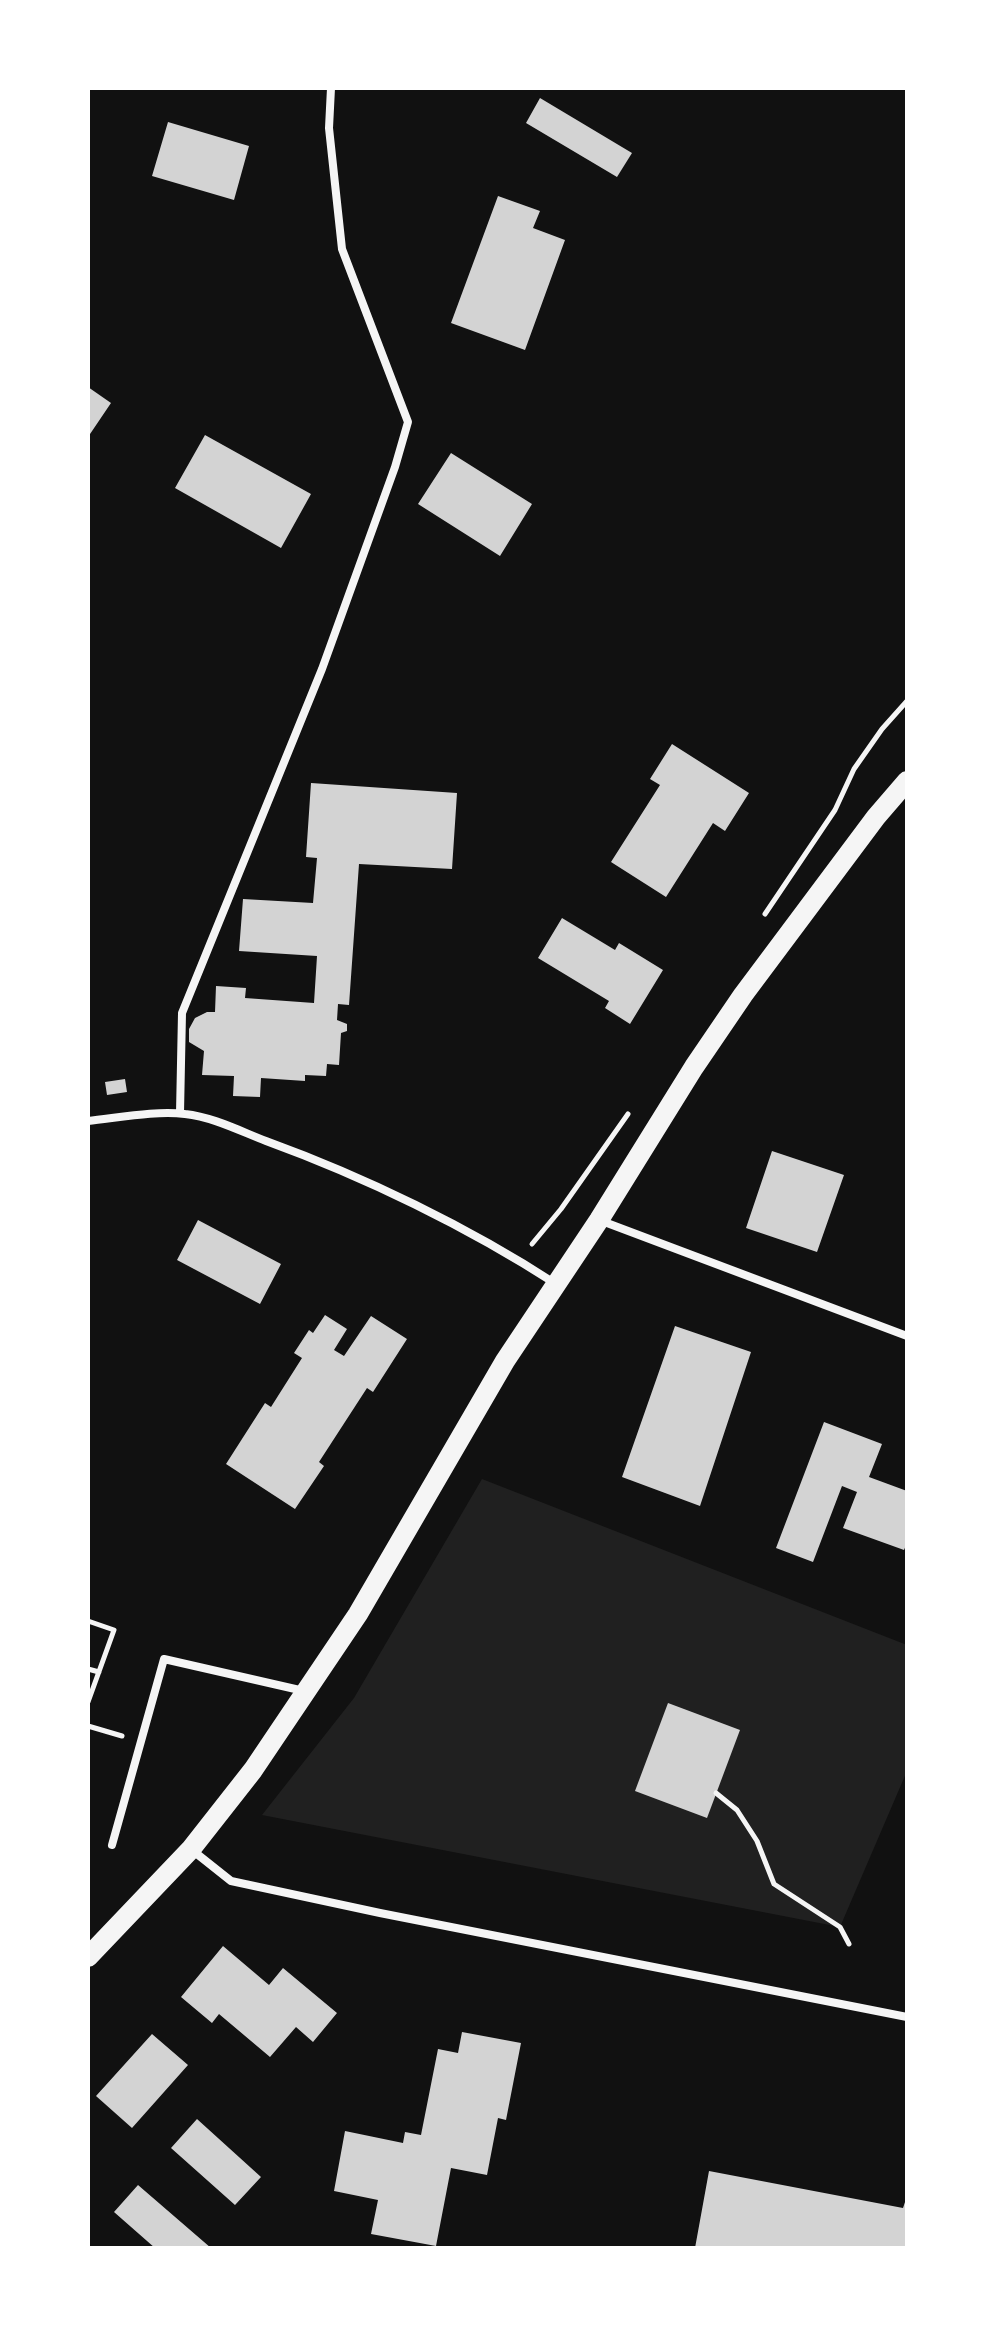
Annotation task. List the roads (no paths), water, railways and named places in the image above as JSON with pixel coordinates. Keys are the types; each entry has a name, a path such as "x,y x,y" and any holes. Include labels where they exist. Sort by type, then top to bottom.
{"main road":[{"path":"88,1957 191,1849 253,1770 358,1614 505,1361 599,1220 694,1067 743,995 876,817 907,781"}],"street":[{"path":"180,1113 182,1013 322,669 395,467 408,422 342,249 329,128 331,88"},
{"path":"88,1121 180,1113 207,1119 309,1157 500,1250 557,1285"},
{"path":"599,1220 907,1336"},
{"path":"112,1845 164,1659 305,1691"},
{"path":"191,1849 231,1881 907,2017"}]}
